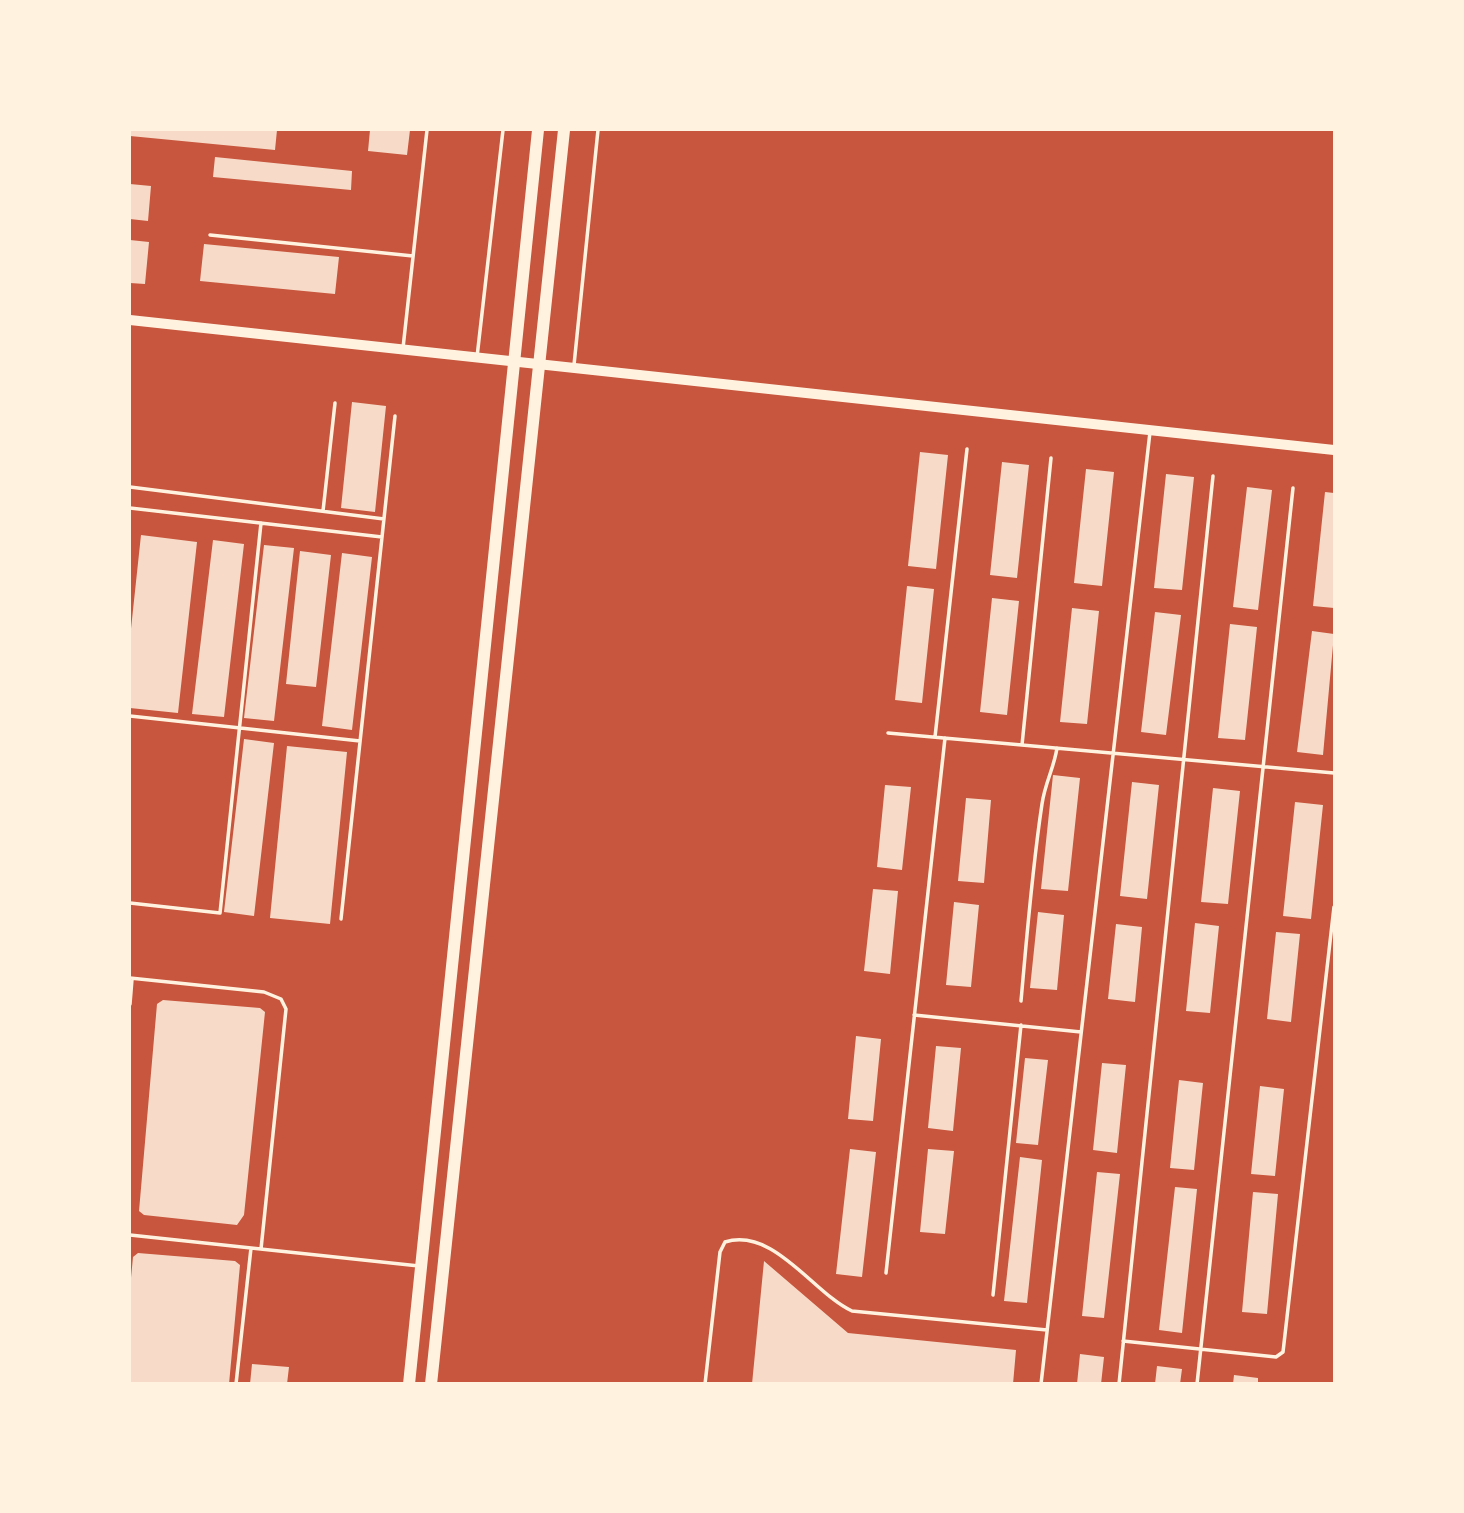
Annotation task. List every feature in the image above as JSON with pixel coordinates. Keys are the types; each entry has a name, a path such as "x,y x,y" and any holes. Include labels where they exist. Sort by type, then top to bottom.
{"main road":[{"path":"409,1384 538,130"},
{"path":"431,1384 542,364 564,130"}],"street":[{"path":"130,320 1335,450"}],"lane":[{"path":"402,350 427,130"},
{"path":"477,358 503,130"},
{"path":"574,368 598,130"},
{"path":"210,235 413,256"},
{"path":"323,511 335,403"},
{"path":"341,919 395,416"},
{"path":"1041,1384 1150,430"},
{"path":"935,737 967,449"},
{"path":"1022,745 1051,458"},
{"path":"1119,1384 1213,476"},
{"path":"130,488 384,519"},
{"path":"1198,1384 1293,488"},
{"path":"130,508 382,537"},
{"path":"130,903 220,913 261,523"},
{"path":"130,716 360,741"},
{"path":"888,733 1335,773"},
{"path":"886,1273 945,738"},
{"path":"1021,1002 1034,857 1045,782 1054,769 1056,748"},
{"path":"1123,1341 1276,1357 1283,1352 1335,907"},
{"path":"130,1004 131,978 264,992 281,999 286,1009 261,1249"},
{"path":"914,1015 1081,1032"},
{"path":"993,1294 1021,1025"},
{"path":"130,1235 421,1266"},
{"path":"705,1384 720,1252 725,1242 737,1238 757,1244 792,1262 839,1304 852,1311 1047,1330"},
{"path":"236,1384 251,1248"}],"building":[{"path":"130,130 277,130 275,150 130,136"},
{"path":"370,130 410,130 407,155 368,151"},
{"path":"215,157 352,171 351,190 213,177"},
{"path":"130,184 151,186 148,221 130,219"},
{"path":"130,240 149,242 145,284 130,283"},
{"path":"204,244 339,257 335,294 200,281"},
{"path":"352,402 386,406 375,512 341,508"},
{"path":"920,452 948,455 936,569 908,566"},
{"path":"1002,462 1029,465 1017,578 990,575"},
{"path":"1086,469 1114,472 1102,586 1074,583"},
{"path":"1166,474 1194,477 1182,590 1154,588"},
{"path":"1247,487 1272,490 1258,610 1233,607"},
{"path":"1325,492 1334,493 1334,608 1313,606"},
{"path":"141,535 197,542 178,713 130,708 130,638"},
{"path":"213,540 244,544 224,717 192,714"},
{"path":"264,545 294,548 274,721 244,718"},
{"path":"300,551 331,555 316,687 286,684"},
{"path":"342,553 372,557 352,730 322,726"},
{"path":"907,586 934,589 922,703 895,700"},
{"path":"992,598 1019,601 1007,715 980,712"},
{"path":"1072,608 1099,611 1087,724 1060,722"},
{"path":"1155,612 1181,615 1166,735 1141,732"},
{"path":"1230,624 1257,627 1245,740 1218,738"},
{"path":"1312,631 1334,634 1323,755 1297,752"},
{"path":"244,739 274,743 254,916 224,912"},
{"path":"287,746 347,752 330,924 270,918"},
{"path":"1053,775 1080,778 1068,891 1041,889"},
{"path":"1132,782 1159,785 1147,899 1120,896"},
{"path":"885,785 911,787 902,870 877,867"},
{"path":"1213,788 1240,791 1228,904 1201,902"},
{"path":"966,798 991,800 984,883 958,881"},
{"path":"1295,802 1323,805 1311,919 1283,916"},
{"path":"873,889 898,891 890,974 864,971"},
{"path":"954,902 979,905 971,987 946,985"},
{"path":"1038,912 1064,915 1057,990 1030,988"},
{"path":"1195,923 1219,926 1210,1013 1186,1011"},
{"path":"1116,924 1142,927 1135,1002 1108,999"},
{"path":"1276,932 1300,934 1291,1022 1267,1019"},
{"path":"163,1000 260,1008 265,1012 244,1215 237,1225 144,1215 139,1211 157,1004"},
{"path":"856,1036 881,1039 873,1121 848,1119"},
{"path":"936,1046 961,1048 953,1131 928,1128"},
{"path":"1025,1058 1048,1060 1038,1145 1016,1143"},
{"path":"1102,1063 1126,1065 1117,1153 1093,1150"},
{"path":"1179,1080 1203,1083 1194,1170 1170,1168"},
{"path":"1260,1086 1284,1089 1275,1176 1251,1174"},
{"path":"850,1149 876,1152 862,1277 836,1274"},
{"path":"928,1149 954,1151 945,1234 920,1232"},
{"path":"1020,1157 1042,1160 1027,1303 1004,1301"},
{"path":"1097,1172 1120,1174 1104,1318 1082,1316"},
{"path":"1175,1187 1197,1189 1182,1333 1159,1330"},
{"path":"1253,1192 1278,1194 1267,1314 1242,1312"},
{"path":"138,1253 235,1261 240,1265 229,1384 130,1384 130,1288 133,1257"},
{"path":"764,1261 848,1333 1016,1350 1013,1384 752,1384"},
{"path":"1080,1354 1104,1357 1101,1384 1077,1384"},
{"path":"252,1364 289,1367 287,1384 250,1384"},
{"path":"1157,1366 1182,1369 1180,1384 1155,1384"},
{"path":"1234,1375 1258,1378 1258,1384 1233,1384"}]}
